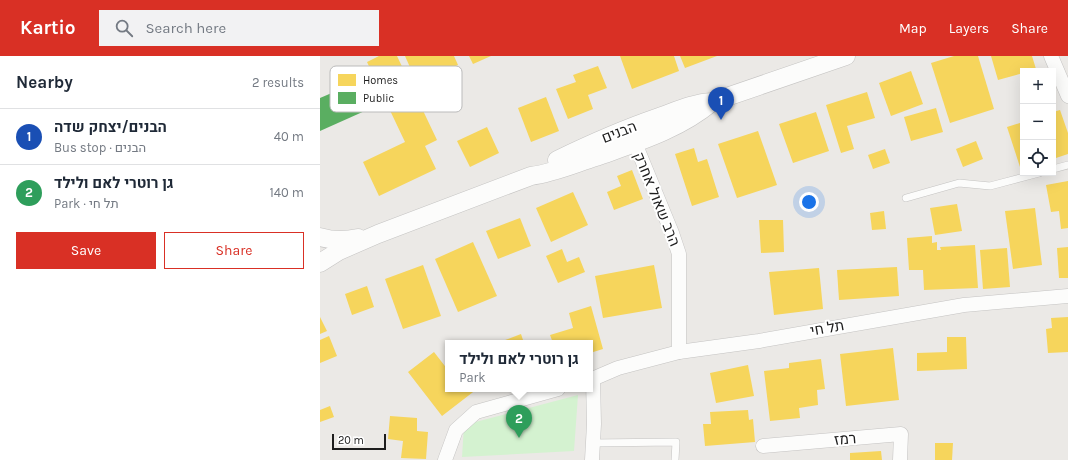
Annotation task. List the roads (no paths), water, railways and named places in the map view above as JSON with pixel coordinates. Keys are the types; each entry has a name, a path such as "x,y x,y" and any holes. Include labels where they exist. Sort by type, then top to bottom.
{"street":[{"name":"הבנים","path":"531,176 544,166 592,143 690,106 712,102 846,56"},
{"path":"1051,56 1068,96"},
{"name":"הבנים","path":"320,263 339,251 378,234 531,176 547,174 635,143 687,120 712,102"},
{"name":"הרב שאול אחרק","path":"635,143 672,233 679,254 679,352"},
{"name":"הבנים","path":"320,237 328,240 346,240 378,234"},
{"name":"תל חי","path":"593,380 618,368 679,352 964,305 1068,296"},
{"path":"445,456 456,430 476,412 547,392"},
{"path":"592,392 592,460"},
{"name":"רמז","path":"763,446 901,434 900,460"}],"lane":[{"path":"1056,168 1068,165"},
{"path":"906,198 959,183 990,186 1028,176"},
{"path":"593,443 676,442 675,460"}],"place":[{"name":"הבנים/יצחק שדה","path":"721,120"},
{"name":"גן רוטרי לאם ולילד","path":"519,438"}]}
